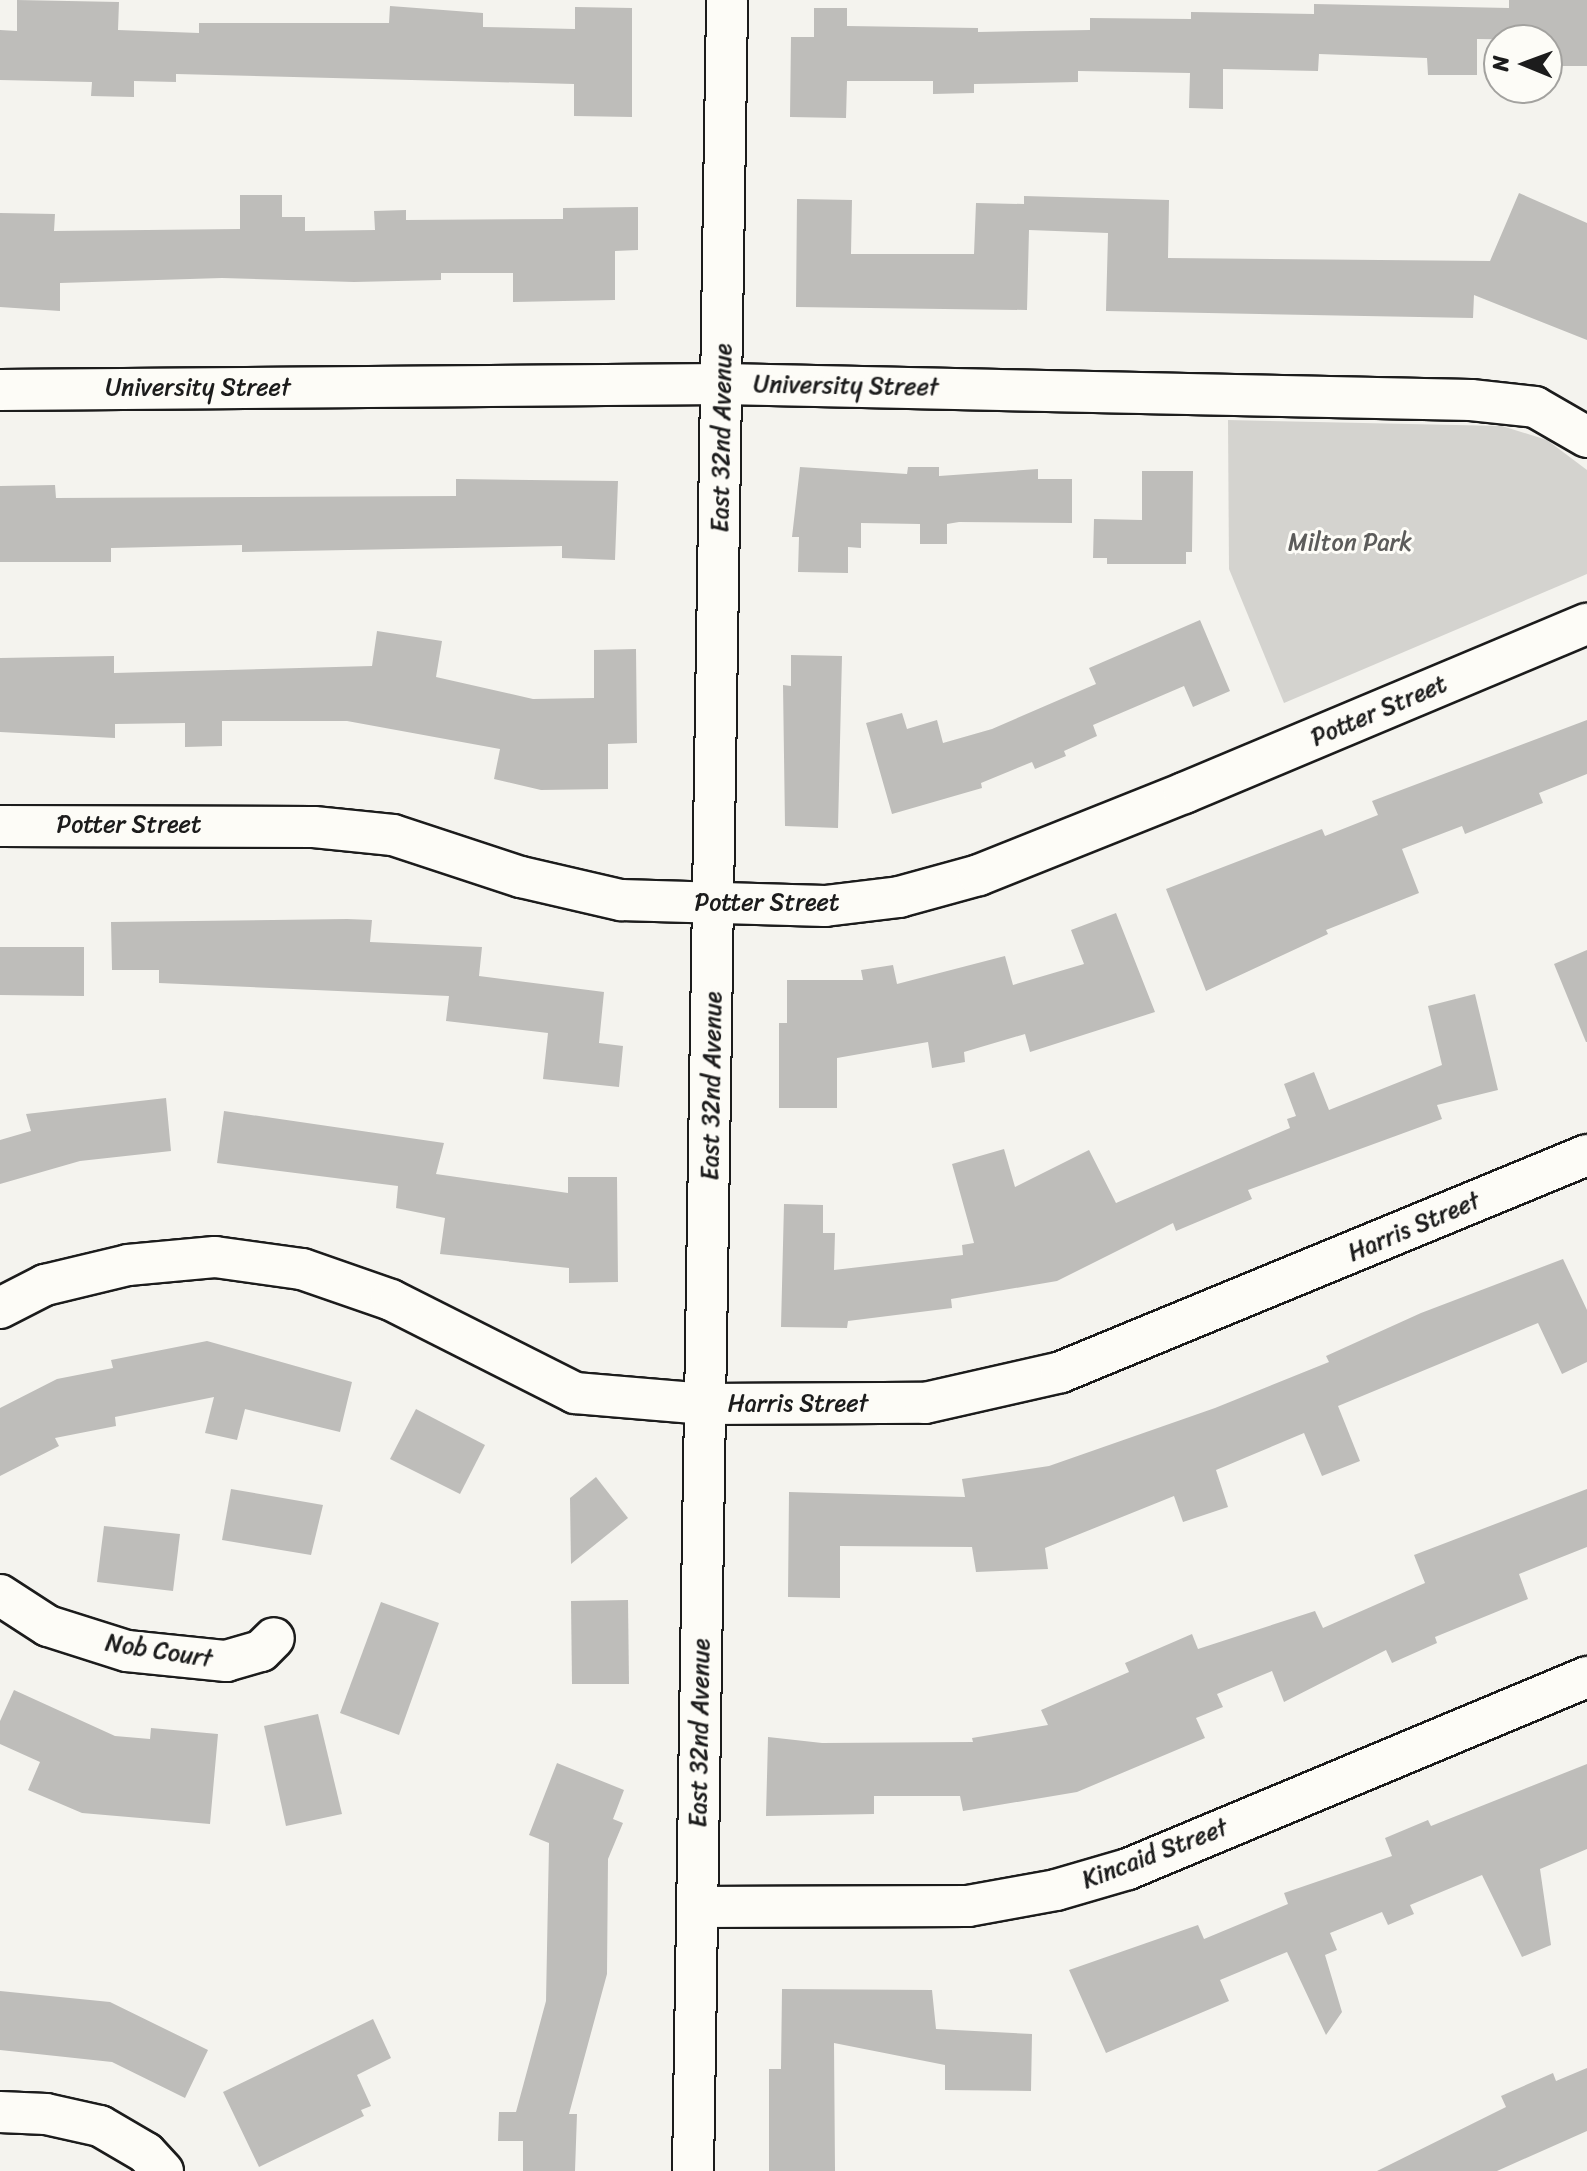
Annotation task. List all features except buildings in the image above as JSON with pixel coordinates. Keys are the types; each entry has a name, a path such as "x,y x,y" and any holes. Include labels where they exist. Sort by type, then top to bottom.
{"street":[{"name":"East 32nd Avenue","path":"693,2171 727,0"},
{"name":"University Street","path":"0,390 723,384 1512,402 1535,407 1587,437"},
{"name":"Potter Street","path":"0,826 330,828 393,835 521,877 621,900 825,906 899,897 979,875 1587,624"},
{"name":"Harris Street","path":"0,1308 45,1285 115,1269 215,1257 302,1269 391,1300 575,1393 706,1404 856,1406 988,1393 1130,1345 1587,1155"},
{"name":"Nob Court","path":"0,1595 48,1626 127,1651 226,1661 261,1651 274,1638"},
{"name":"Kincaid Street","path":"697,1907 968,1906 1056,1890 1128,1869 1587,1677"},
{"path":"0,2112 46,2114 100,2126 146,2153 163,2171"}],"green space":[{"name":"Milton Park","path":"1228,420 1502,426 1547,440 1587,470 1587,574 1284,703 1229,569"}]}
